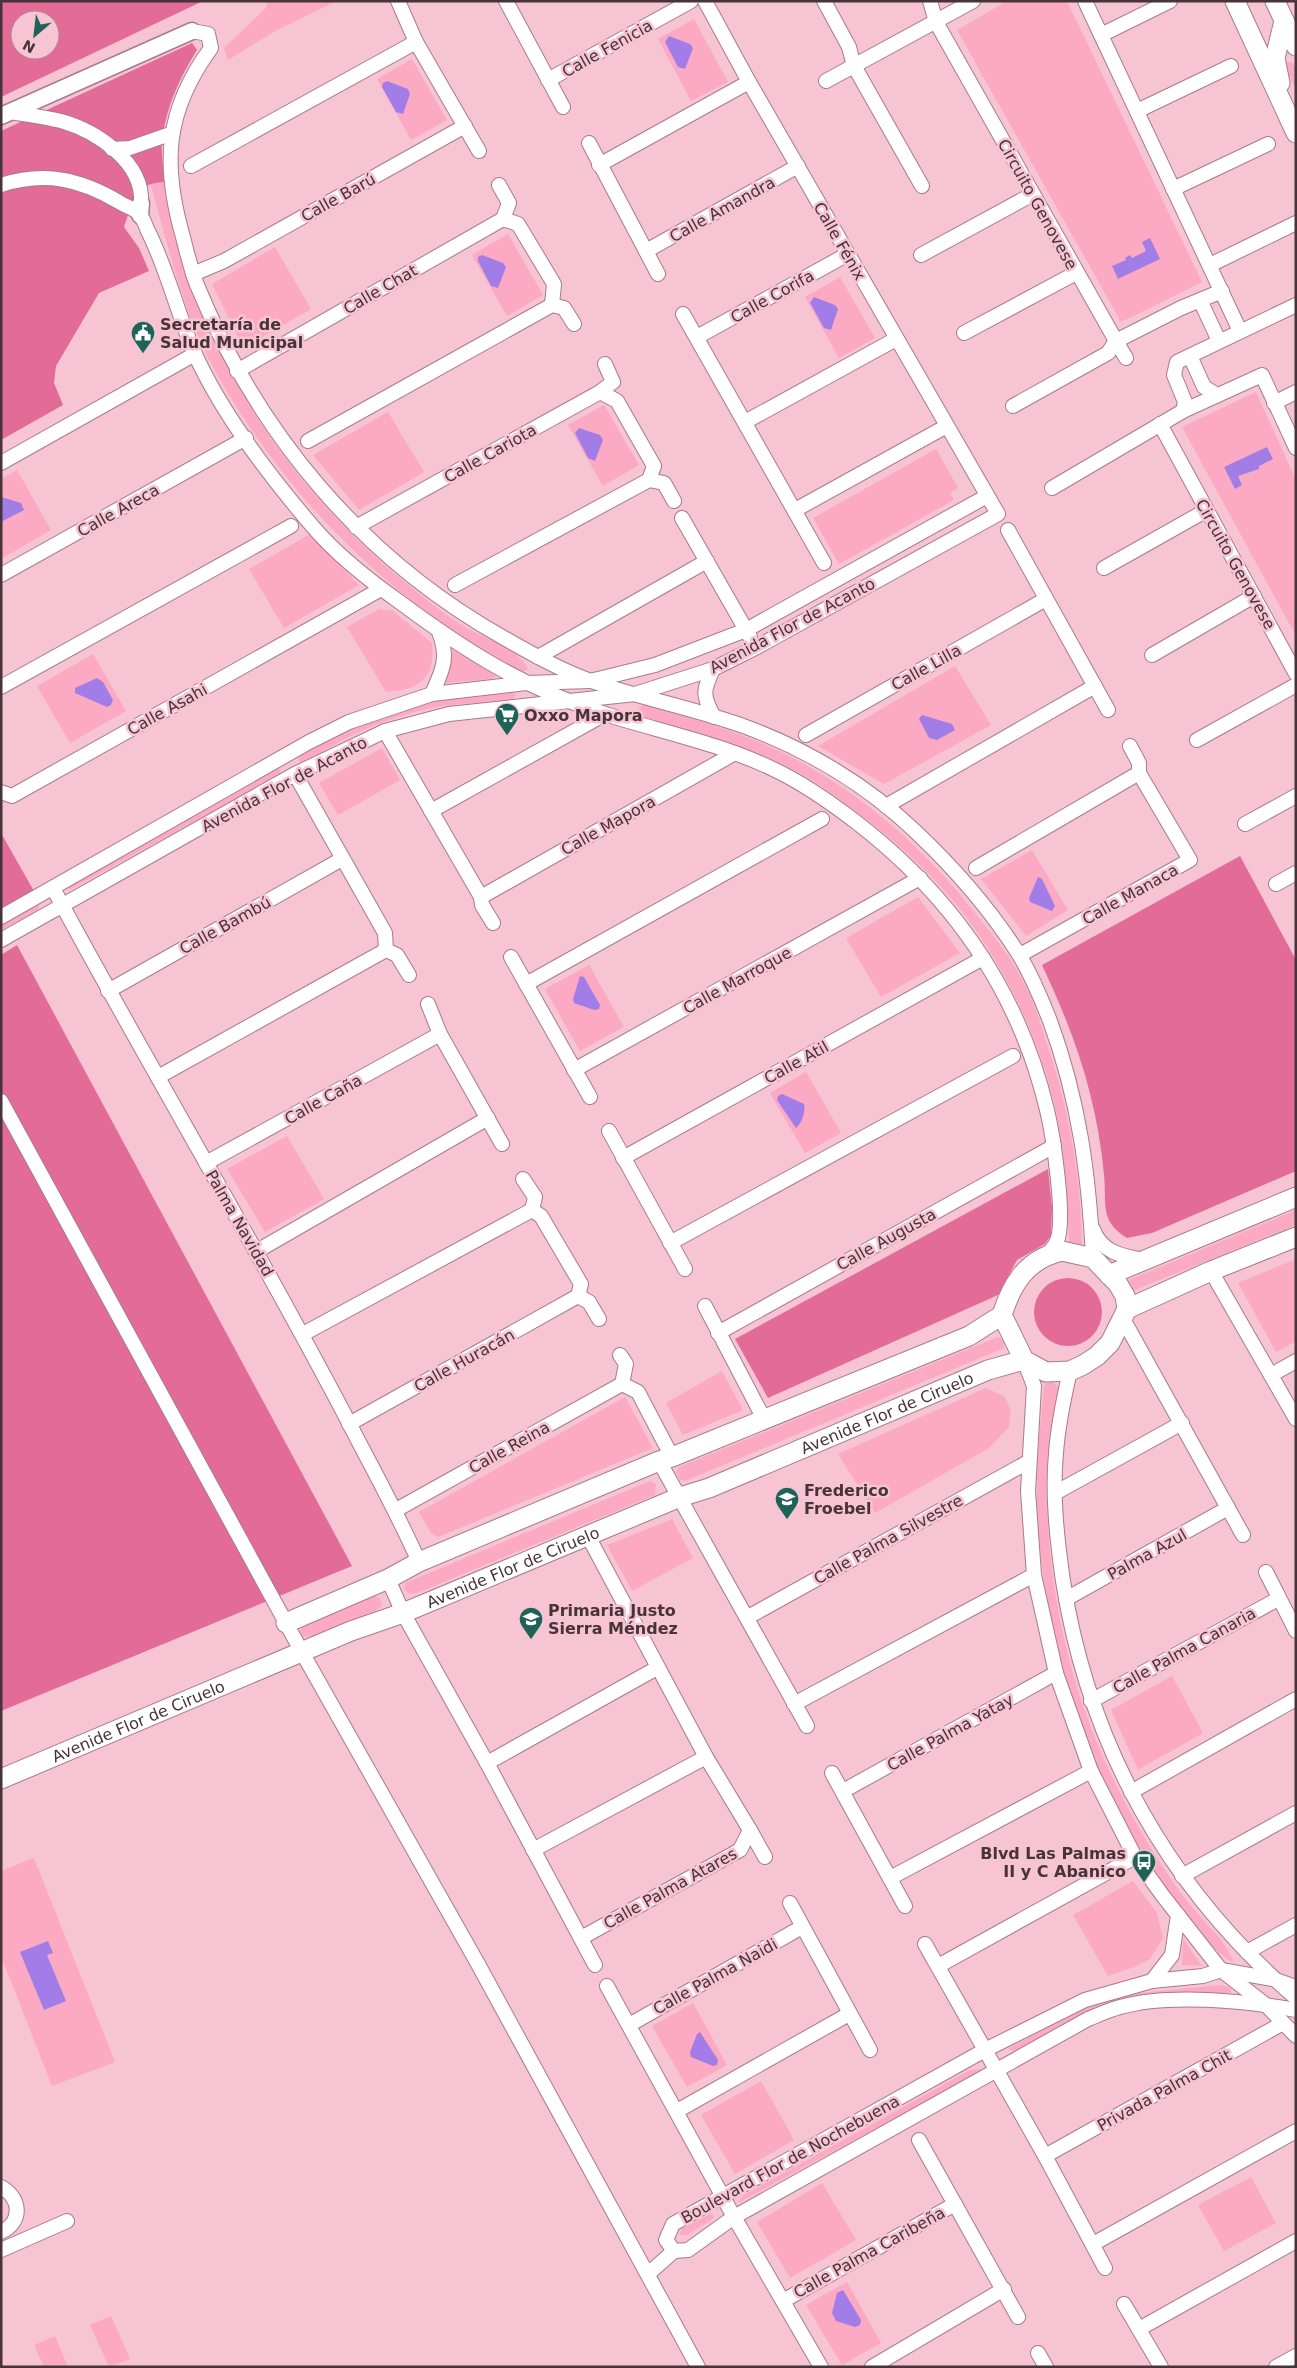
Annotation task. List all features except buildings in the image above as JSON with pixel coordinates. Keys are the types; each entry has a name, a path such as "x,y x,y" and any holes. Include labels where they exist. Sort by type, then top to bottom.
{"main road":[{"path":"1235,1 1296,134"},
{"path":"1275,1 1296,46"},
{"path":"1284,21 1275,58 1277,78 1296,116"},
{"path":"1109,1275 1296,1197"},
{"path":"1125,1314 1211,1271 1296,1237"},
{"path":"286,1624 388,1579 419,1562 969,1336 1002,1315 1009,1292 1018,1278 1030,1266 1048,1254 1062,1251 1093,1258 1125,1296 1125,1314 1110,1343 1097,1356 1070,1370 1046,1372 1024,1360 1002,1315"},
{"name":"Avenide Flor de Ciruelo","path":"1,1779 302,1654 351,1631 403,1613 680,1497 718,1484 988,1370 1024,1360"}],"street":[{"path":"398,1 416,42 479,151"},
{"name":"Calle Fenicia","path":"506,1 563,107"},
{"name":"Calle Fenicia","path":"548,80 692,1"},
{"name":"Calle Fénix","path":"706,1 748,82 798,166 945,427 998,514"},
{"path":"824,1 849,47 854,66 922,186"},
{"name":"Circuito Genovese","path":"930,1 936,22 1126,358"},
{"path":"826,81 973,1"},
{"path":"1085,1 1240,331"},
{"path":"1101,35 1170,1"},
{"path":"6,114 192,31 208,34 212,48 199,65 181,99 170,134 169,167 172,194 193,274 213,324 237,371 290,452 356,528 389,558 448,604 538,657 590,681 743,726 804,753 886,806 919,835 965,882 1020,955 1043,1002 1062,1054 1082,1133 1093,1258"},
{"path":"192,166 416,42"},
{"path":"1137,111 1231,66"},
{"path":"599,165 748,82"},
{"path":"6,114 56,120 76,127 112,149 127,161 137,178 142,192 141,209 156,247 190,356 220,398 240,442 317,531 381,589 439,632 490,665 527,683 568,701 605,714 735,753 775,769 822,797 879,840 920,878 955,916 982,958 1016,1020 1035,1064 1054,1146 1059,1188 1059,1238 1048,1254"},
{"name":"Calle Barú","path":"193,274 224,261 465,126"},
{"path":"112,149 130,148 170,134"},
{"path":"589,143 658,274"},
{"path":"1173,189 1268,144"},
{"name":"Calle Amandra","path":"646,251 798,166"},
{"path":"1,185 20,179 57,177 141,209"},
{"path":"499,185 509,203 503,219 518,224 554,284 552,305"},
{"path":"921,255 1033,194"},
{"name":"Calle Chat","path":"237,371 503,219"},
{"path":"1210,265 1296,223"},
{"name":"Calle Corifa","path":"697,338 848,254"},
{"path":"964,333 1076,272"},
{"path":"1013,406 1108,353 1116,341 1222,291"},
{"path":"1200,300 1220,341"},
{"path":"308,441 552,305 564,308 574,324"},
{"path":"1183,411 1184,397 1174,376 1177,362 1296,306 1220,341"},
{"path":"683,314 824,563"},
{"path":"745,422 896,339"},
{"path":"1,463 190,356"},
{"path":"1190,356 1204,387 1217,395"},
{"path":"605,364 613,382 600,392 617,401 654,466 649,480"},
{"path":"1052,488 1183,411 1262,375 1296,448"},
{"name":"Calle Cariota","path":"356,528 600,392"},
{"path":"1274,402 1296,392"},
{"name":"Circuito Genovese","path":"1160,424 1296,674"},
{"path":"795,510 945,427"},
{"name":"Calle Areca","path":"1,575 240,442"},
{"path":"456,585 649,480 664,483 674,501"},
{"name":"Avenida Flor de Acanto","path":"1,917 309,742 349,722 397,704 432,694 527,683 590,681 655,665 746,630 987,496"},
{"path":"1104,568 1207,510"},
{"name":"Avenida Flor de Acanto","path":"1,940 63,907 295,774 385,731 449,714 634,694 713,669 755,648 998,514"},
{"path":"682,518 755,648"},
{"path":"1,687 291,526"},
{"path":"1008,530 1108,710"},
{"path":"538,657 707,561"},
{"name":"Calle Asahi","path":"1,792 12,796 381,589"},
{"path":"1152,655 1254,596"},
{"name":"Calle Lilla","path":"806,734 1046,600"},
{"path":"432,694 445,665 444,645 439,632"},
{"path":"713,669 705,687 704,699 714,717"},
{"path":"1196,740 1296,685"},
{"path":"886,806 1095,686"},
{"path":"430,811 605,714"},
{"path":"385,731 481,897 482,906 493,923"},
{"name":"Calle Manaca","path":"1020,955 1190,860 1139,773 1139,763 1130,746"},
{"name":"Calle Mapora","path":"481,897 735,753"},
{"path":"976,868 1139,773"},
{"path":"295,774 342,860 385,932 386,950"},
{"path":"1245,824 1296,796"},
{"path":"526,984 822,819"},
{"name":"Calle Bambú","path":"108,991 342,860"},
{"path":"1276,884 1296,873"},
{"name":"Calle Marroque","path":"574,1070 920,878"},
{"name":"Palma Navidad","path":"53,888 108,991 303,1334 396,1510 419,1562"},
{"path":"386,950 397,955 409,975"},
{"path":"158,1077 386,950"},
{"path":"511,956 590,1097"},
{"name":"Calle Atil","path":"623,1158 982,958"},
{"path":"428,1004 440,1034 502,1144"},
{"name":"Calle Caña","path":"206,1163 440,1034"},
{"path":"670,1244 1013,1056"},
{"path":"1,1101 302,1654 478,1964 698,2367"},
{"path":"257,1252 488,1118"},
{"path":"609,1131 685,1269"},
{"name":"Calle Augusta","path":"718,1333 1054,1146"},
{"path":"303,1334 532,1210 535,1196 524,1180"},
{"path":"532,1210 541,1216 581,1284 578,1296 589,1302 599,1319"},
{"path":"1091,1222 1097,1240 1120,1256 1144,1260"},
{"path":"1211,1271 1296,1418"},
{"name":"Calle Huracán","path":"349,1424 578,1296"},
{"path":"704,1306 764,1419"},
{"path":"1125,1314 1243,1535"},
{"path":"620,1355 626,1364 622,1384 638,1392 680,1497 807,1726"},
{"path":"1024,1360 1034,1386 1028,1462 1028,1491 1034,1574 1056,1673 1091,1771 1135,1857 1178,1915 1221,1970 1266,2005 1296,2036"},
{"path":"1271,1375 1296,1361"},
{"path":"1070,1370 1056,1452 1055,1493 1058,1543 1066,1598 1091,1701 1117,1764 1131,1792 1154,1835 1182,1876 1214,1916 1247,1952 1273,1979 1296,1998"},
{"name":"Calle Reina","path":"396,1510 622,1384"},
{"path":"1055,1493 1182,1423"},
{"name":"Calle Palma Silvestre","path":"748,1617 1028,1462"},
{"name":"Palma Azul","path":"1066,1598 1228,1508"},
{"name":"Calle Palma Atares","path":"588,1536 706,1757 765,1857"},
{"path":"1266,1572 1278,1599 1296,1630"},
{"path":"794,1704 1034,1574"},
{"path":"388,1579 403,1613 487,1763 595,1965"},
{"name":"Calle Palma Canaria","path":"1091,1701 1278,1599"},
{"path":"487,1763 657,1668"},
{"name":"Calle Palma Yatay","path":"843,1791 1056,1673"},
{"path":"1131,1792 1296,1699"},
{"path":"533,1850 706,1757"},
{"path":"890,1878 1091,1771"},
{"path":"832,1773 905,1906"},
{"path":"1182,1876 1296,1813"},
{"name":"Calle Palma Atares","path":"581,1938 740,1850 750,1830"},
{"path":"938,1966 1135,1857"},
{"path":"790,1904 870,2050"},
{"path":"1152,1981 1172,1955 1178,1915"},
{"path":"1247,1952 1296,1925"},
{"name":"Calle Palma Naidi","path":"629,2025 802,1927"},
{"path":"925,1944 1045,2156 1105,2268"},
{"name":"Boulevard Flor de Nochebuena","path":"1296,1987 1273,1979 1221,1970 1203,1976 1152,1981 1085,2000 985,2050 724,2198 673,2224 666,2240 674,2251 688,2250 734,2217 1088,2019 1121,2006 1175,2000 1266,2005 1296,2010"},
{"path":"607,1986 734,2217 821,2367"},
{"path":"677,2111 849,2014"},
{"name":"Privada Palma Chit","path":"1045,2156 1283,2023"},
{"path":"1240,2031 1243,2045"},
{"path":"1093,2244 1296,2132"},
{"name":"Calle Palma Caribeña","path":"919,2140 1018,2318"},
{"path":"1,2187 13,2196 18,2211 12,2225 1,2232"},
{"name":"Calle Palma Caribeña","path":"783,2301 955,2204"},
{"path":"1,2250 67,2221"},
{"path":"1139,2329 1296,2241"},
{"path":"648,2274 674,2251"},
{"path":"872,2367 1004,2290"},
{"path":"1124,2304 1161,2367"},
{"path":"1038,2353 1046,2367"},
{"path":"1276,2367 1296,2356"}],"shaded area":[{"path":"1,1 203,1 1,97"},
{"path":"267,1 337,1 277,30 228,60 224,48 266,8"},
{"path":"1007,1 1067,1 1202,282 1121,322 957,30"},
{"path":"694,19 728,82 691,101 658,39"},
{"path":"669,36 690,44 693,48 685,69 678,67 665,42"},
{"path":"192,43 197,50 184,72 166,119 162,149 164,182 146,186 136,195 124,227 139,248 149,271 99,293 56,366 54,383 63,405 1,440 1,131"},
{"path":"412,59 447,120 411,140 377,79"},
{"path":"1286,62 1293,63 1296,68 1296,89 1286,69"},
{"path":"387,81 408,89 410,94 403,114 396,112 382,87 383,83"},
{"path":"164,182 178,242 197,300 222,355 251,408 285,457 323,504 366,547 412,588 460,624 517,655 528,669 522,672 468,641 403,594 325,522 279,468 222,383 206,354 193,324 175,272 150,183"},
{"path":"508,234 543,295 507,316 472,255"},
{"path":"1150,238 1160,259 1118,279 1112,266 1126,260 1125,258 1130,255 1132,258 1146,251 1142,242"},
{"path":"275,247 311,309 243,348 212,284"},
{"path":"482,255 503,263 506,267 498,288 491,286 478,261 478,257"},
{"path":"840,277 875,338 839,358 805,297"},
{"path":"814,297 835,305 838,309 831,330 824,328 810,303"},
{"path":"1256,392 1296,480 1296,636 1182,427"},
{"path":"604,405 639,465 603,486 568,425"},
{"path":"388,412 424,472 359,510 313,455"},
{"path":"579,428 600,435 603,440 595,461 588,458 575,433"},
{"path":"1267,447 1273,459 1259,466 1259,469 1238,476 1242,485 1235,489 1224,467"},
{"path":"936,449 958,488 950,493 954,500 839,564 813,518"},
{"path":"17,470 51,530 1,559 1,479"},
{"path":"1,497 21,503 24,510 1,522"},
{"path":"310,534 359,585 284,628 249,569"},
{"path":"379,609 393,611 432,643 433,655 428,673 416,685 398,691 386,692 347,627"},
{"path":"451,649 497,676 490,679 443,683 449,670"},
{"path":"93,654 126,711 70,743 37,686"},
{"path":"955,666 991,725 884,784 818,746"},
{"path":"97,678 103,682 113,700 111,705 107,707 75,693 75,688"},
{"path":"511,692 516,695 512,700 443,706 390,720 354,734 303,764 298,760 301,754 339,735 378,717 404,708 443,699"},
{"path":"645,704 714,725 748,738 781,752 839,785 892,825 939,871 961,896 1013,963 1029,993 1038,1017 1061,1091 1072,1142 1079,1194 1082,1246 1069,1244 1066,1185 1059,1127 1053,1097 1033,1036 1019,1005 987,947 950,897 921,866 889,838 845,803 811,780 788,767 743,748 643,717 638,709"},
{"path":"922,715 952,724 955,730 937,740 929,738 919,719"},
{"path":"382,748 400,780 338,815 319,783"},
{"path":"276,769 281,769 280,774 69,890 69,883"},
{"path":"1,833 35,893 1,912"},
{"path":"1032,850 1068,910 1026,936 981,879"},
{"path":"1240,856 1296,960 1296,1171 1152,1233 1127,1238 1118,1232 1108,1218 1105,1203 1101,1147 1090,1093 1065,1017 1042,965"},
{"path":"1038,877 1042,879 1055,906 1052,911 1030,902 1029,898"},
{"path":"918,897 960,953 881,997 846,938"},
{"path":"36,904 39,906 38,911 1,930 1,923"},
{"path":"17,945 352,1566 1,1711 1,955"},
{"path":"589,965 624,1027 580,1051 545,989"},
{"path":"580,976 584,977 600,1005 599,1009 594,1010 574,1003 573,999"},
{"path":"806,1072 841,1133 805,1153 770,1093"},
{"path":"782,1094 804,1104 803,1117 796,1128 777,1100 778,1096"},
{"path":"287,1136 324,1199 265,1232 227,1169"},
{"path":"1048,1169 1052,1208 1051,1235 1045,1244 1017,1260 998,1295 768,1398 735,1339"},
{"path":"1296,1210 1296,1225 1132,1291 1127,1283 1129,1280"},
{"path":"1296,1259 1296,1341 1276,1352 1238,1283"},
{"path":"1068,1278 1081,1280 1092,1288 1100,1299 1102,1312 1100,1325 1092,1336 1081,1344 1068,1346 1055,1344 1044,1336 1036,1325 1034,1312 1036,1299 1044,1288 1055,1280"},
{"path":"998,1337 1004,1340 1004,1348 685,1481 680,1480 676,1472 679,1467"},
{"path":"722,1371 743,1410 683,1435 666,1403"},
{"path":"1052,1380 1059,1388 1051,1430 1047,1467 1049,1538 1060,1621 1081,1700 1095,1739 1112,1776 1152,1850 1186,1899 1221,1940 1234,1963 1223,1956 1195,1928 1136,1842 1090,1750 1072,1701 1058,1651 1047,1600 1040,1549 1037,1498 1038,1456 1044,1385"},
{"path":"986,1388 1004,1396 1011,1411 1009,1427 989,1448 875,1513 838,1454"},
{"path":"625,1397 653,1448 438,1537 431,1533 419,1512"},
{"path":"650,1481 656,1484 655,1495 417,1593 409,1594 404,1589 405,1583"},
{"path":"672,1519 693,1558 632,1591 607,1545"},
{"path":"375,1596 381,1600 382,1606 375,1611 315,1636 303,1637 300,1630 307,1623"},
{"path":"1172,1676 1203,1733 1138,1770 1111,1710"},
{"path":"34,1858 115,2062 52,2086 1,1956 1,1871"},
{"path":"1133,1881 1157,1913 1163,1938 1150,1959 1137,1966 1108,1976 1073,1915"},
{"path":"1183,1939 1202,1966 1182,1965"},
{"path":"48,1941 53,1953 47,1955 66,2001 44,2010 20,1952"},
{"path":"1220,1985 1231,1988 1231,1993 1120,2000 1086,2012 1014,2051 1008,2049 1084,2007 1119,1995"},
{"path":"693,2003 727,2065 687,2087 652,2026"},
{"path":"700,2032 718,2060 717,2065 713,2066 691,2057 690,2052 697,2034"},
{"path":"981,2069 971,2077 738,2203 742,2196 970,2070"},
{"path":"761,2081 794,2140 735,2174 701,2115"},
{"path":"1251,2177 1276,2223 1224,2251 1198,2205"},
{"path":"822,2183 856,2240 790,2278 757,2222"},
{"path":"712,2213 714,2218 687,2235 679,2235 682,2229"},
{"path":"847,2282 881,2343 842,2365 806,2305"},
{"path":"843,2290 861,2320 860,2325 855,2327 836,2321 832,2313 837,2293"},
{"path":"111,2316 130,2359 109,2367 90,2325"},
{"path":"55,2336 68,2367 44,2367 34,2345"}],"place":[{"name":"Secretaría de Salud Municipal","path":"143,354"},
{"name":"Oxxo Mapora","path":"507,736"},
{"name":"Frederico Froebel","path":"787,1520"},
{"name":"Primaria Justo Sierra Méndez","path":"531,1640"},
{"name":"Blvd Las Palmas II y C Abanico","path":"1144,1883"}]}
